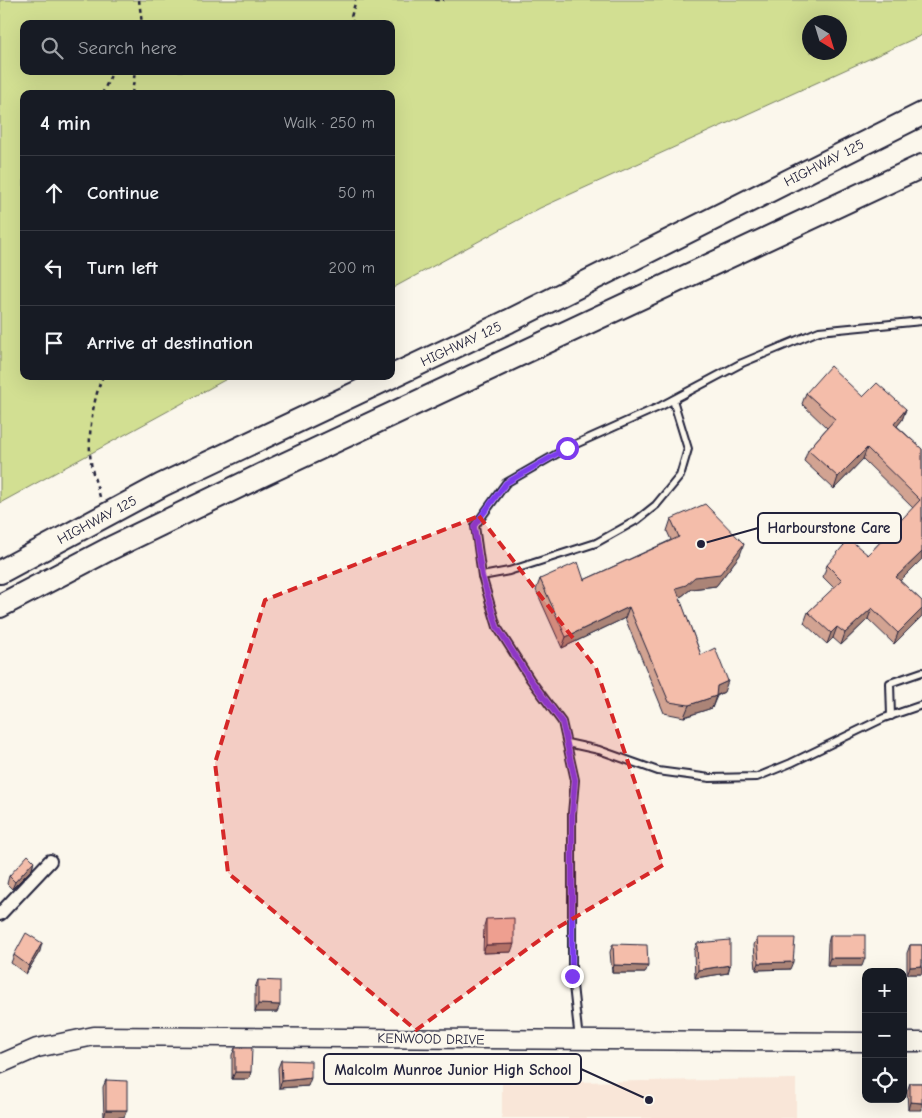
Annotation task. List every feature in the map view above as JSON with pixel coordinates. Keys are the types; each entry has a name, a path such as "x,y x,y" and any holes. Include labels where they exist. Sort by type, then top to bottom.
{"highway":[{"name":"HIGHWAY 125","path":"395,376 509,321 922,114"},
{"path":"0,606 46,581 264,474 922,166"},
{"name":"HIGHWAY 125","path":"0,572 104,515 386,380"},
{"path":"0,612 46,581"}],"street":[{"path":"0,914 50,861"},
{"name":"KENWOOD DRIVE","path":"0,1064 38,1048 94,1036 312,1036 579,1042 862,1042"},
{"path":"907,1042 922,1042"}],"lane":[{"path":"579,1042 572,976 572,814 575,780 562,722 530,679 497,627 482,576 474,526 506,483 567,448 673,400 742,363 819,331 922,321"},
{"path":"482,576 509,571 596,543 637,520 656,505 680,476 688,449 673,400"},
{"path":"891,716 890,682 922,672"},
{"path":"567,743 599,750 658,771 710,778 757,776 891,716 922,706"}],"path":[{"path":"138,0 141,20"},
{"path":"352,20 356,0"},
{"path":"436,0 444,0"},
{"path":"104,90 111,75"},
{"path":"133,90 134,75"},
{"path":"101,380 97,389 92,424 90,461 104,515"}],"highlighted area":[{"path":"479,516 596,668 663,865 552,931 416,1030 228,873 215,763 265,600"}],"shaded area":[{"path":"796,1079 796,1118 502,1118 502,1083"}],"green space":[{"path":"0,0 922,0 922,35 540,208 395,287 395,90 20,90 20,380 225,380 0,503"}],"building":[{"path":"830,366 863,397 877,383 906,409 894,424 922,449 922,552 896,577 922,601 922,609 898,633 872,608 845,633 837,627 831,633 808,612 842,580 827,565 849,539 868,555 920,500 867,448 838,477 808,450 835,419 806,393"},
{"path":"705,504 744,544 720,574 695,577 686,585 676,588 701,655 715,648 728,681 717,686 716,696 689,705 669,702 629,607 566,637 540,579 578,562 584,580 679,537 671,519"},
{"path":"28,855 34,861 15,882 9,876"},
{"path":"514,918 514,944 486,945 486,919"},
{"path":"26,933 42,943 29,966 14,955"},
{"path":"830,935 865,935 865,958 830,958"},
{"path":"757,938 795,938 793,962 759,963"},
{"path":"730,940 730,965 698,970 697,943"},
{"path":"613,944 647,945 648,966 614,965"},
{"path":"910,945 922,945 922,966 910,967"},
{"path":"258,980 280,981 280,1005 258,1004"},
{"path":"235,1048 252,1048 251,1072 235,1072"},
{"path":"281,1060 311,1061 311,1078 282,1081"},
{"path":"106,1080 127,1081 127,1110 106,1110"},
{"path":"910,1083 922,1083 922,1103 910,1102"}],"place":[{"name":"Harbourstone Care","path":"701,544"},
{"name":"Malcolm Munroe Junior High School","path":"649,1100"}],"route":[{"path":"567,448 506,483 474,526 482,576 497,627 530,679 562,722 575,780 572,814 574,890 572,976"}]}
